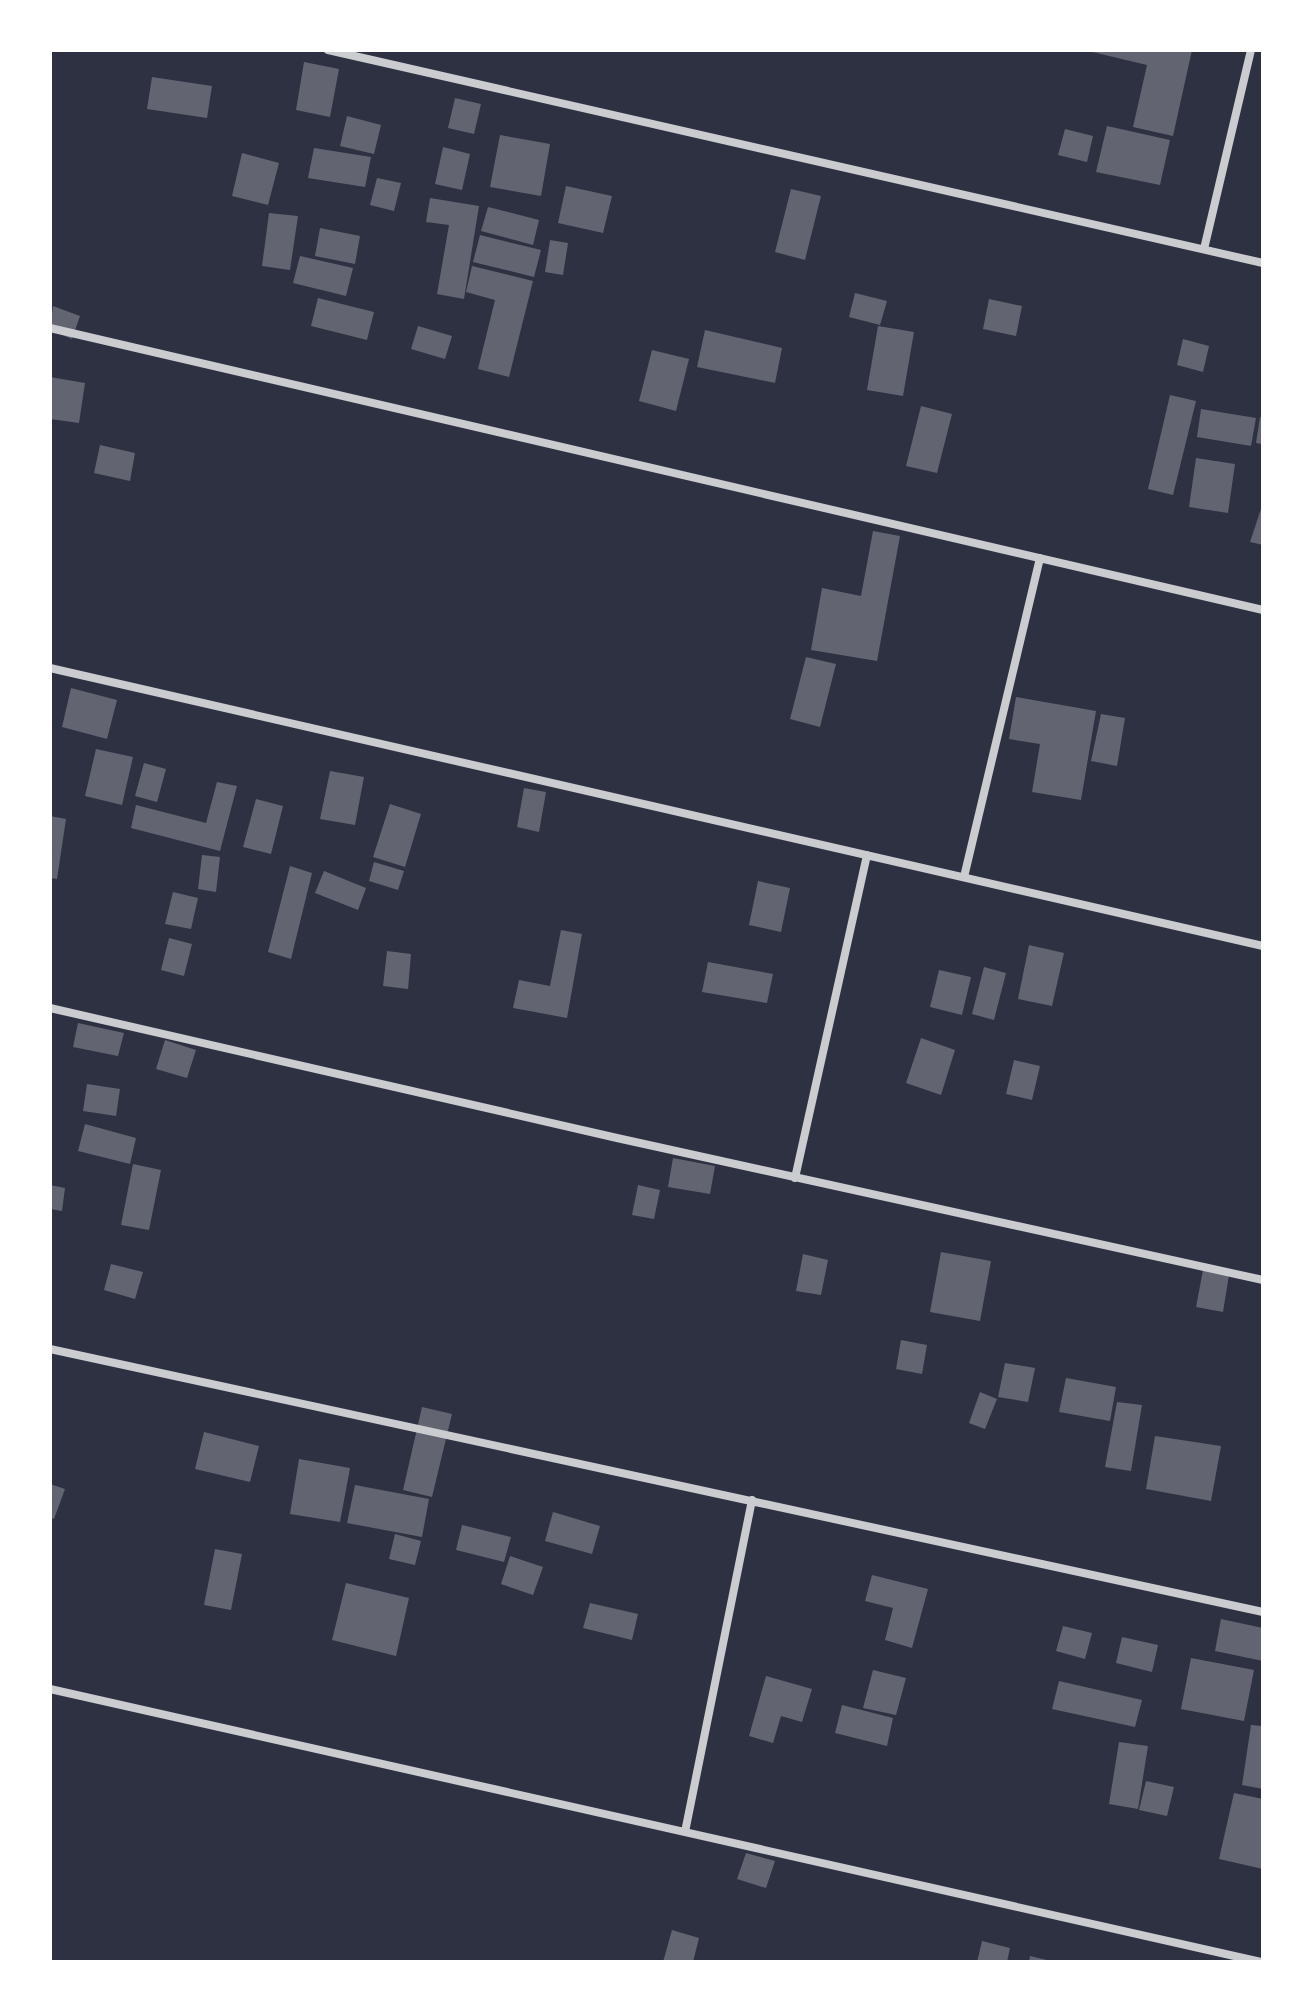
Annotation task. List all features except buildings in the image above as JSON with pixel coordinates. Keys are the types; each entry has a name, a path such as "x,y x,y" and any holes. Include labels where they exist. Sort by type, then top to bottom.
{"street":[{"path":"328,50 1263,263"},
{"path":"1204,249 1251,50"},
{"path":"50,328 1263,610"},
{"path":"964,877 1040,558"},
{"path":"50,668 1263,946"},
{"path":"795,1178 867,855"},
{"path":"50,1008 795,1178 1263,1280"},
{"path":"50,1349 1263,1612"},
{"path":"685,1832 752,1500"},
{"path":"50,1689 1261,1962"}]}
